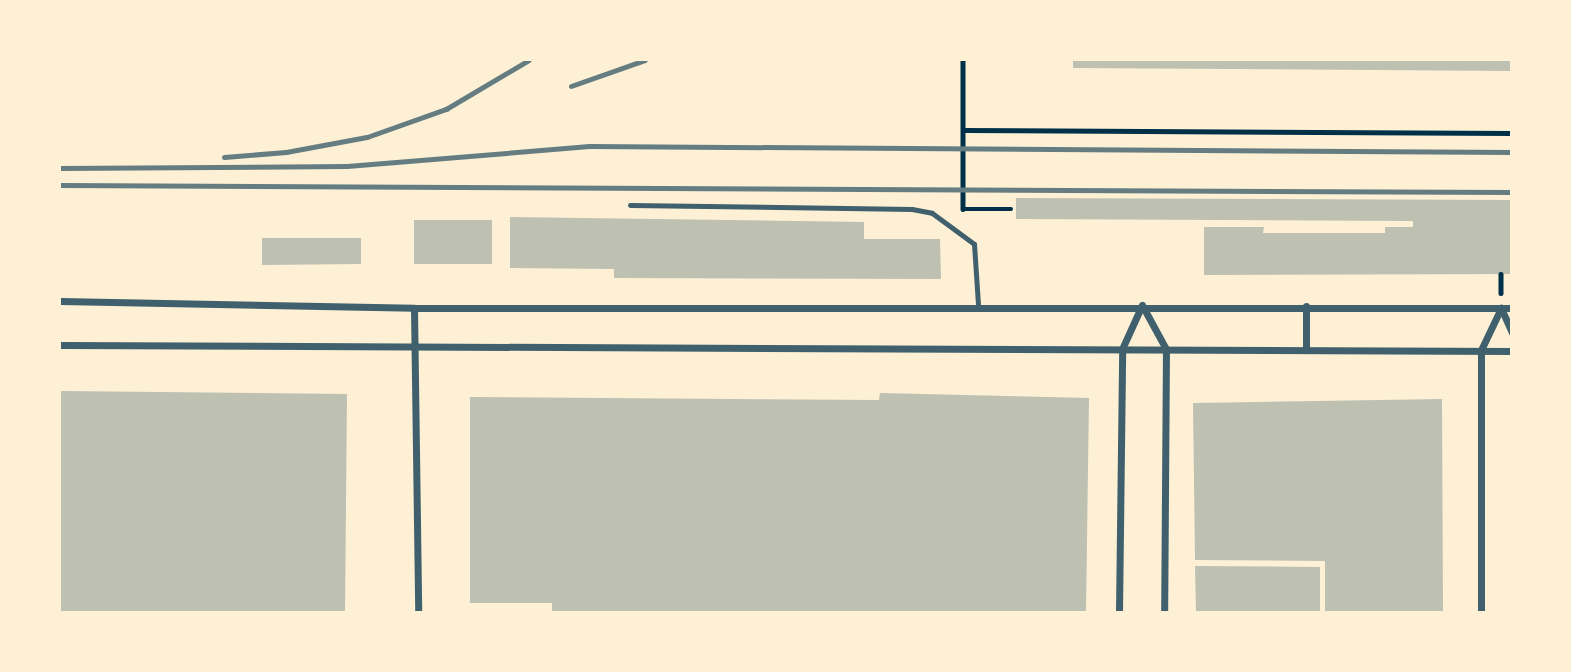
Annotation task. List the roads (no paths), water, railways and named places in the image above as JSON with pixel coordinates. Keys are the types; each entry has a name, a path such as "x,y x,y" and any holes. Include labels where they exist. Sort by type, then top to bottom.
{"street":[{"path":"60,301 414,308 978,305 1511,308"},
{"path":"1142,305 1166,349 1164,612"},
{"path":"1119,612 1122,349 1142,305"},
{"path":"1306,306 1306,350"},
{"path":"414,308 418,612"},
{"path":"1502,308 1511,333"},
{"path":"1482,612 1481,350 1502,308"},
{"path":"60,345 1511,351"}],"lane":[{"path":"630,205 912,209 932,213 974,244 978,305"}],"railway":[{"path":"224,157 286,152 367,137 446,109 529,60"},
{"path":"571,86 645,60"},
{"path":"60,168 347,166 589,146 1512,152"},
{"path":"60,185 1512,192"}]}
